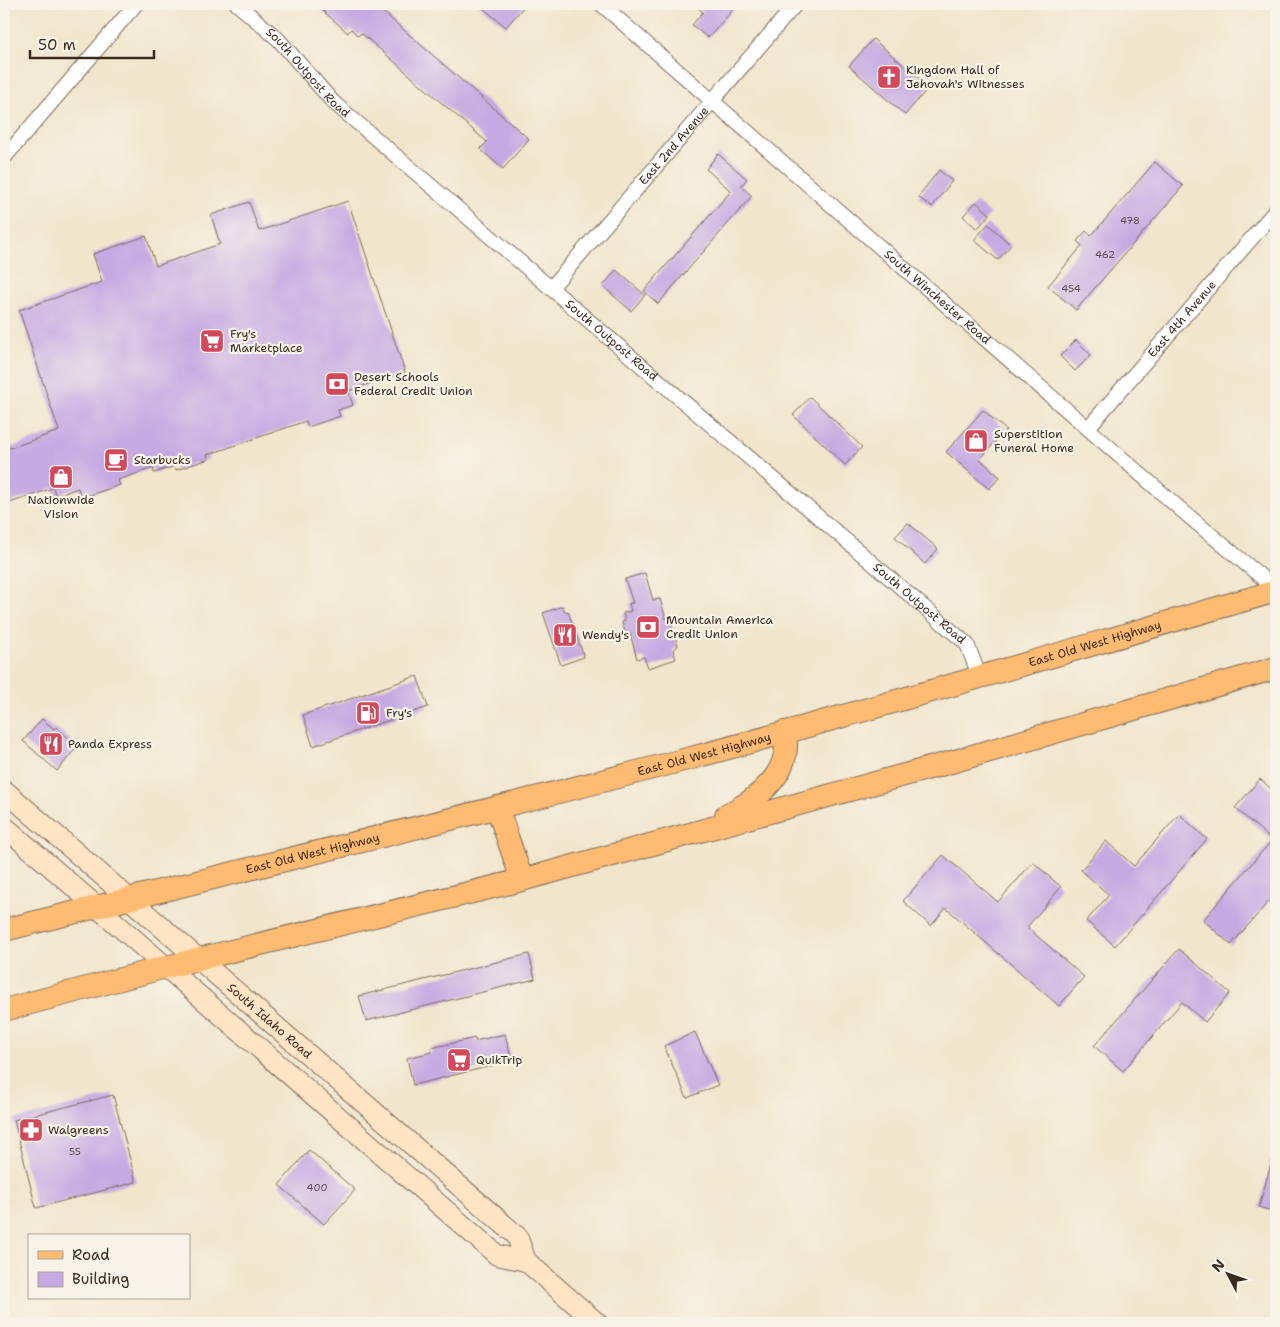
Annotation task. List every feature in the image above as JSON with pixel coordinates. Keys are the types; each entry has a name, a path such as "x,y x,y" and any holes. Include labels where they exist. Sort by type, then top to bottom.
{"main road":[{"name":"East Old West Highway","path":"4,930 129,898 287,862 784,732 980,678 1276,590"},
{"path":"4,1010 166,967 522,880 1276,668"},
{"path":"684,836 749,804 760,793 770,782 785,757 788,746 784,732"},
{"name":"South Idaho Road","path":"4,790 517,1236 526,1261 597,1323"},
{"path":"497,807 522,880"},
{"name":"South Idaho Road","path":"4,826 497,1255 526,1261"}],"street":[{"path":"4,158 136,4"},
{"name":"South Outpost Road","path":"237,4 278,39 333,102 967,644 980,678"},
{"name":"South Winchester Road","path":"601,4 1276,590"},
{"name":"East 2nd Avenue","path":"551,288 796,4"},
{"name":"East 4th Avenue","path":"1088,428 1276,210"}],"building":[{"path":"315,4 387,4 381,10 529,139 503,169 480,149 487,142 361,33 358,36 351,29 348,33"},
{"path":"478,4 526,4 506,27"},
{"path":"693,4 738,4 708,38 692,25 703,12"},
{"name":"Kingdom Hall of Jehovah's Witnesses","path":"873,39 929,87 905,115 849,66"},
{"path":"718,154 747,179 741,186 752,196 658,304 644,291 731,191 706,169"},
{"path":"1155,162 1183,186 1076,310 1048,286 1082,246 1077,241 1086,231 1091,236"},
{"path":"939,170 952,181 932,207 918,197"},
{"name":"Fry's Marketplace","path":"348,201 405,372 348,391 353,405 338,410 340,416 308,427 306,421 207,455 209,459 176,470 175,466 154,473 153,468 118,480 120,485 81,498 78,488 56,496 53,488 4,505 4,450 59,431 19,310 102,282 93,254 146,236 156,266 220,244 211,215 249,202 259,231"},
{"path":"976,202 990,214 977,229 963,216"},
{"path":"988,224 1011,245 998,260 974,240"},
{"path":"616,270 645,295 631,311 603,286"},
{"path":"1076,340 1091,355 1075,371 1060,356"},
{"path":"810,397 862,447 845,465 793,415"},
{"name":"Superstition Funeral Home","path":"983,410 1006,430 980,459 1000,477 989,489 946,452"},
{"path":"908,523 938,549 925,564 895,537"},
{"name":"Mountain America Credit Union","path":"645,573 653,600 660,599 666,619 669,618 678,646 673,650 676,659 648,668 644,657 637,659 630,633 626,635 622,622 625,621 623,613 631,611 629,603 633,603 625,579"},
{"name":"Wendy's","path":"563,606 565,612 568,611 584,657 561,665 543,613"},
{"path":"417,676 428,707 313,746 303,715"},
{"name":"Panda Express","path":"42,719 54,729 56,727 78,746 57,771 23,741"},
{"path":"1260,779 1276,793 1276,893 1231,945 1203,920 1272,840 1235,808"},
{"path":"1179,814 1207,839 1115,946 1086,921 1109,895 1081,870 1106,841 1134,866"},
{"path":"943,855 998,902 1033,862 1061,887 1027,927 1084,977 1059,1006 946,908 931,926 903,901"},
{"path":"1179,949 1230,993 1205,1022 1182,1002 1123,1071 1094,1046"},
{"path":"529,954 535,979 366,1021 359,996"},
{"path":"695,1032 718,1085 687,1098 664,1046"},
{"name":"QuikTrip","path":"505,1034 512,1061 413,1085 407,1058 432,1052 431,1048 475,1038 475,1041"},
{"name":"Walgreens","path":"113,1095 136,1182 36,1208 14,1120"},
{"path":"309,1150 355,1190 324,1224 279,1185"},
{"path":"1272,1160 1276,1161 1276,1213 1259,1207"}],"place":[{"name":"Kingdom Hall of Jehovah's Witnesses","path":"889,77"},
{"name":"Fry's Marketplace","path":"212,341"},
{"name":"Desert Schools Federal Credit Union","path":"337,384"},
{"name":"Superstition Funeral Home","path":"976,441"},
{"name":"Starbucks","path":"116,460"},
{"name":"Nationwide Vision","path":"61,477"},
{"name":"Mountain America Credit Union","path":"648,627"},
{"name":"Wendy's","path":"565,635"},
{"name":"Fry's","path":"368,713"},
{"name":"Panda Express","path":"51,744"},
{"name":"QuikTrip","path":"459,1060"},
{"name":"Walgreens","path":"31,1130"}]}
